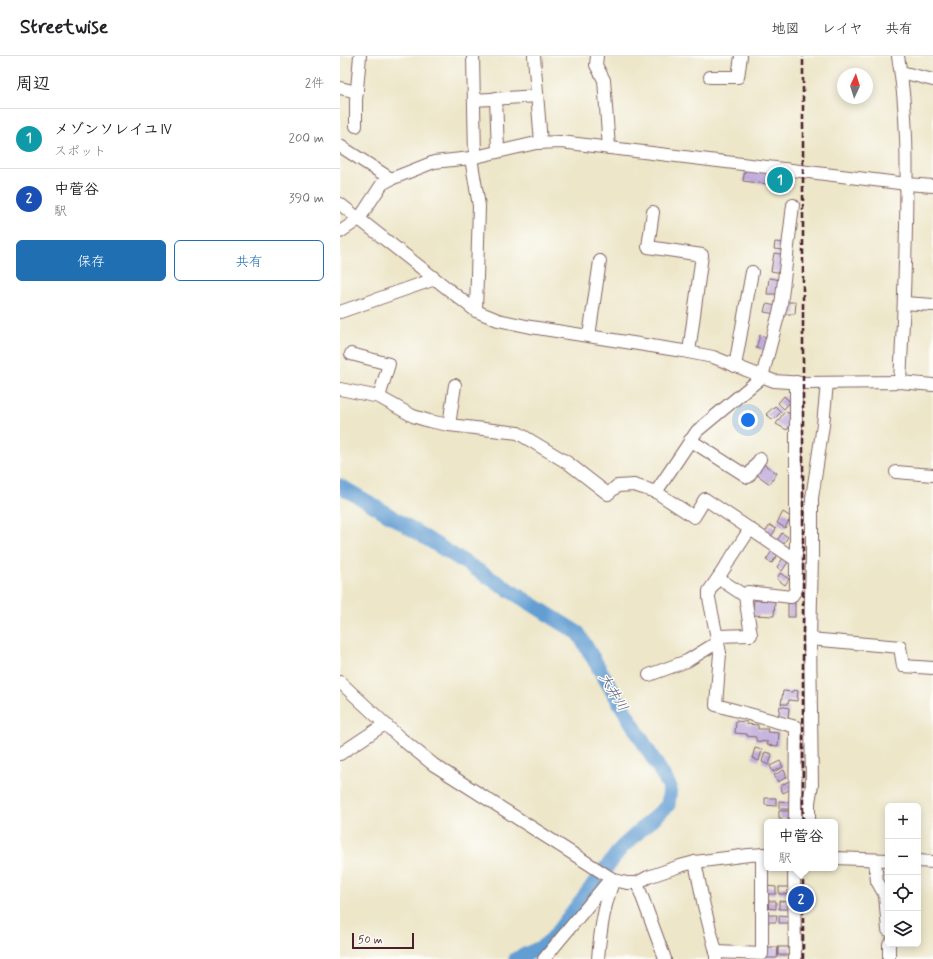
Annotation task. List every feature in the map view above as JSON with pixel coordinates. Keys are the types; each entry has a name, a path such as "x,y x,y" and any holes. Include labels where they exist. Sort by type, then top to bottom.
{"street":[{"path":"356,126 360,56"},
{"path":"473,56 473,157 478,206 476,311"},
{"path":"534,56 541,142"},
{"path":"597,56 596,65 604,80 609,148"},
{"path":"710,77 738,77 741,56"},
{"path":"898,56 906,125 907,184 904,303 900,382"},
{"path":"901,72 933,80"},
{"path":"340,88 357,92"},
{"path":"474,100 537,96"},
{"path":"496,98 498,151"},
{"path":"340,232 359,219 382,184 391,179 434,162 473,157 536,142 561,142 933,186"},
{"path":"340,146 391,179"},
{"path":"340,204 476,311 498,320 689,352 713,358 774,381 827,383 900,382 933,385"},
{"path":"656,492 697,431 762,377 782,305 793,205"},
{"path":"653,212 648,247 702,255 689,352"},
{"path":"589,336 600,261"},
{"path":"735,366 752,272"},
{"path":"340,312 435,279"},
{"path":"904,303 933,305"},
{"path":"351,354 389,364 379,397"},
{"path":"745,596 748,592 791,598 796,590 796,382"},
{"path":"809,819 808,802 812,785 810,639 812,592 812,498 824,425 827,383"},
{"path":"449,425 455,385"},
{"path":"340,389 379,397 414,416 449,425 518,433 568,463 608,494 617,486 634,486 656,492 694,517 705,499 796,560"},
{"path":"690,440 748,477 760,458"},
{"path":"896,472 933,475"},
{"path":"750,529 709,591 709,598 720,653 716,705 796,727 794,819"},
{"path":"649,675 687,661 718,639 751,635 745,596 718,578"},
{"path":"810,639 900,647 903,666 933,668"},
{"path":"340,682 385,724 434,765 493,801 609,876 627,883 637,883 648,877 695,862 764,854"},
{"path":"340,754 385,724"},
{"path":"838,858 885,860"},
{"path":"875,860 876,881 885,895 886,911"},
{"path":"921,861 933,862"},
{"path":"695,862 716,956 762,954 764,871"},
{"path":"794,871 795,959"},
{"path":"544,959 609,876"},
{"path":"598,959 607,902 609,876"},
{"path":"637,883 665,959"},
{"path":"889,947 889,959"}],"building":[{"path":"745,169 768,172 767,184 743,181"},
{"path":"771,172 790,175 789,187 770,184"},
{"path":"775,242 785,243 784,250 774,249"},
{"path":"774,253 785,255 782,273 771,271"},
{"path":"769,278 782,280 780,294 767,294"},
{"path":"785,302 796,302 795,314 784,314"},
{"path":"766,304 777,306 776,314 764,312"},
{"path":"760,335 769,338 766,351 756,348"},
{"path":"784,396 790,402 784,409 778,403"},
{"path":"775,406 781,412 773,420 766,414"},
{"path":"785,411 793,416 794,419 787,430 776,424"},
{"path":"760,462 777,473 770,484 753,472"},
{"path":"783,512 791,517 785,528 777,523"},
{"path":"770,525 776,529 770,538 764,534"},
{"path":"782,533 788,537 782,546 776,542"},
{"path":"772,551 778,554 772,563 766,560"},
{"path":"783,558 788,562 782,571 777,567"},
{"path":"780,573 789,579 785,585 777,579"},
{"path":"754,600 775,601 774,616 753,615"},
{"path":"788,603 795,603 795,617 788,617"},
{"path":"793,690 798,691 797,701 789,700 788,704 781,704 783,691 793,692"},
{"path":"780,706 789,708 788,720 778,719"},
{"path":"736,721 758,725 758,729 768,729 767,732 779,733 778,746 767,745 768,742 756,741 756,737 747,736 747,734 735,733"},
{"path":"755,748 762,750 759,761 752,758"},
{"path":"765,752 772,754 769,765 762,762"},
{"path":"780,761 783,767 773,772 770,766"},
{"path":"784,770 787,777 778,782 774,775"},
{"path":"789,781 793,788 783,793 780,786"},
{"path":"765,798 776,798 776,806 765,805"},
{"path":"779,801 790,802 790,809 779,809"},
{"path":"779,811 791,811 790,819 779,818"},
{"path":"766,886 776,887 776,894 766,894"},
{"path":"779,887 789,887 789,894 779,894"},
{"path":"767,901 776,901 776,909 766,908"},
{"path":"779,901 789,902 789,909 779,909"},
{"path":"767,915 777,915 776,922 766,922"},
{"path":"779,915 789,916 789,923 779,923"},
{"path":"766,947 778,947 777,958 766,958"},
{"path":"778,947 790,947 790,955 778,955"}],"waterway":[{"name":"大井川","path":"340,486 578,633 670,787 668,805 622,847 552,939 542,947 516,959"}],"railway":[{"path":"803,56 803,819"},
{"path":"803,871 803,959"}],"place":[{"name":"メゾンソレイユⅣ","path":"780,180"},
{"name":"中菅谷","path":"801,899"}]}
